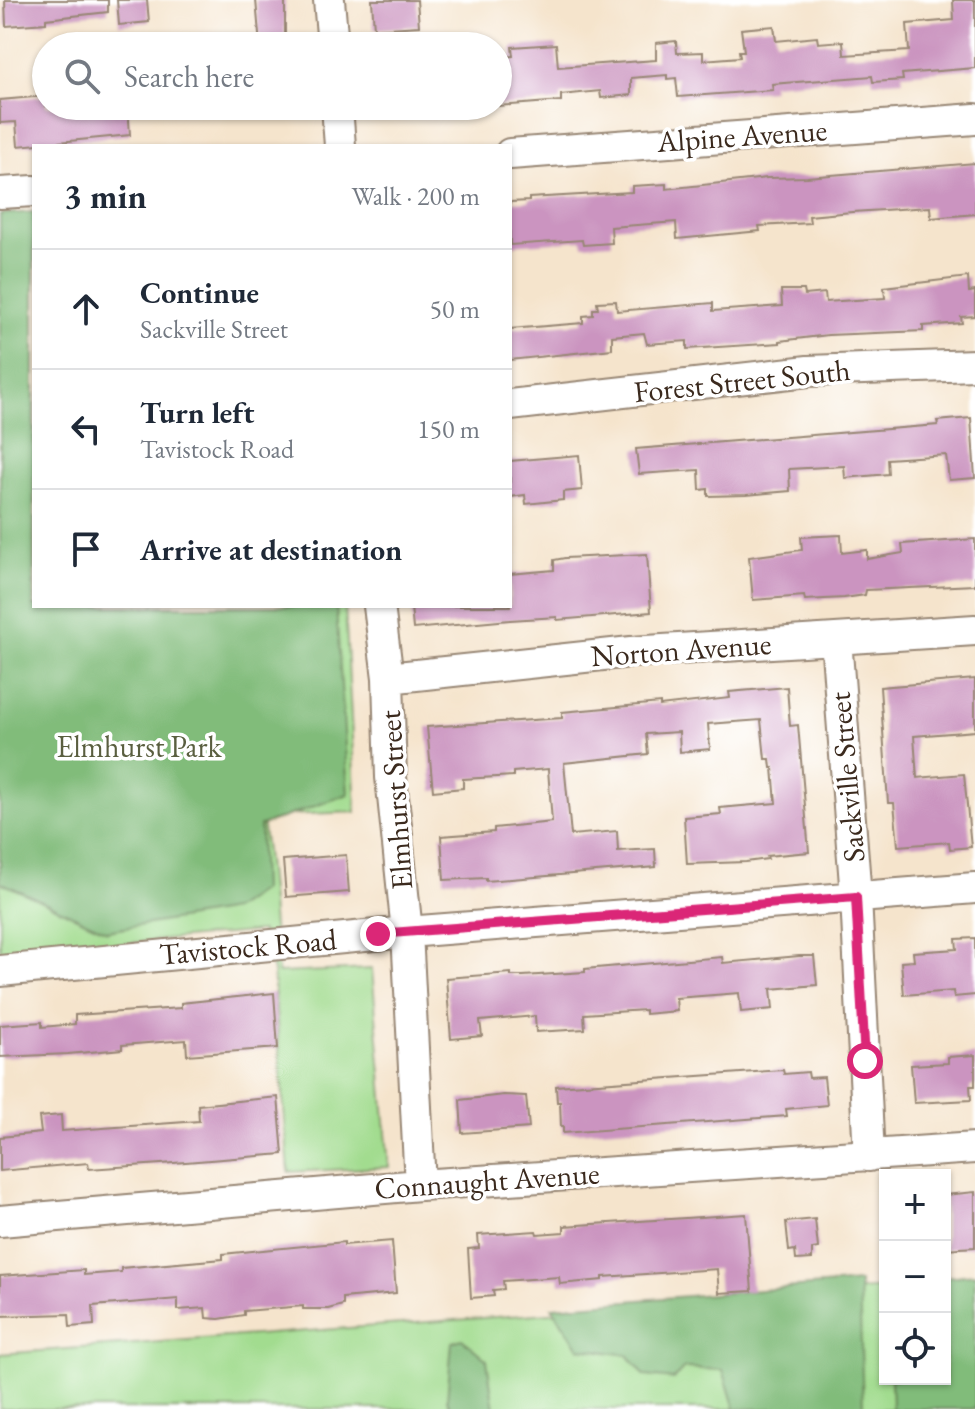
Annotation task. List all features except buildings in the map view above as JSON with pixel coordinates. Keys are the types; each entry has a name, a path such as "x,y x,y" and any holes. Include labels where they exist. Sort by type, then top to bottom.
{"street":[{"path":"329,0 332,32"},
{"name":"Alpine Avenue","path":"512,154 975,119"},
{"path":"338,120 340,144"},
{"path":"0,193 32,191"},
{"name":"Forest Street South","path":"512,405 808,371 975,365"},
{"name":"Elmhurst Street","path":"379,608 388,678 391,777 407,932 420,1185"},
{"name":"Norton Avenue","path":"388,678 631,652 975,630"},
{"name":"Sackville Street","path":"836,639 856,897 869,1156"},
{"name":"Tavistock Road","path":"0,971 407,932 975,888"},
{"name":"Connaught Avenue","path":"0,1221 420,1185 975,1148"}],"green space":[{"name":"Elmhurst Park","path":"32,212 32,608 336,608 348,794 260,826 262,890 233,910 107,931 0,882 0,214"},
{"name":"Elmhurst Park","path":"0,217 32,608 345,608 356,812 261,816 278,973 372,969 389,1167 289,1172 273,972 261,931 0,955"},
{"path":"975,1274 975,1409 892,1409 891,1385 951,1385 951,1276"},
{"path":"859,1282 863,1409 735,1409 723,1370 684,1368 674,1379 645,1376 628,1355 579,1348 552,1307"},
{"path":"879,1288 879,1385 951,1385 975,1409 0,1409 0,1354"},
{"path":"462,1339 487,1360 494,1409 451,1409 447,1399 452,1342"}],"route":[{"path":"378,934 856,897 865,1061"}]}
